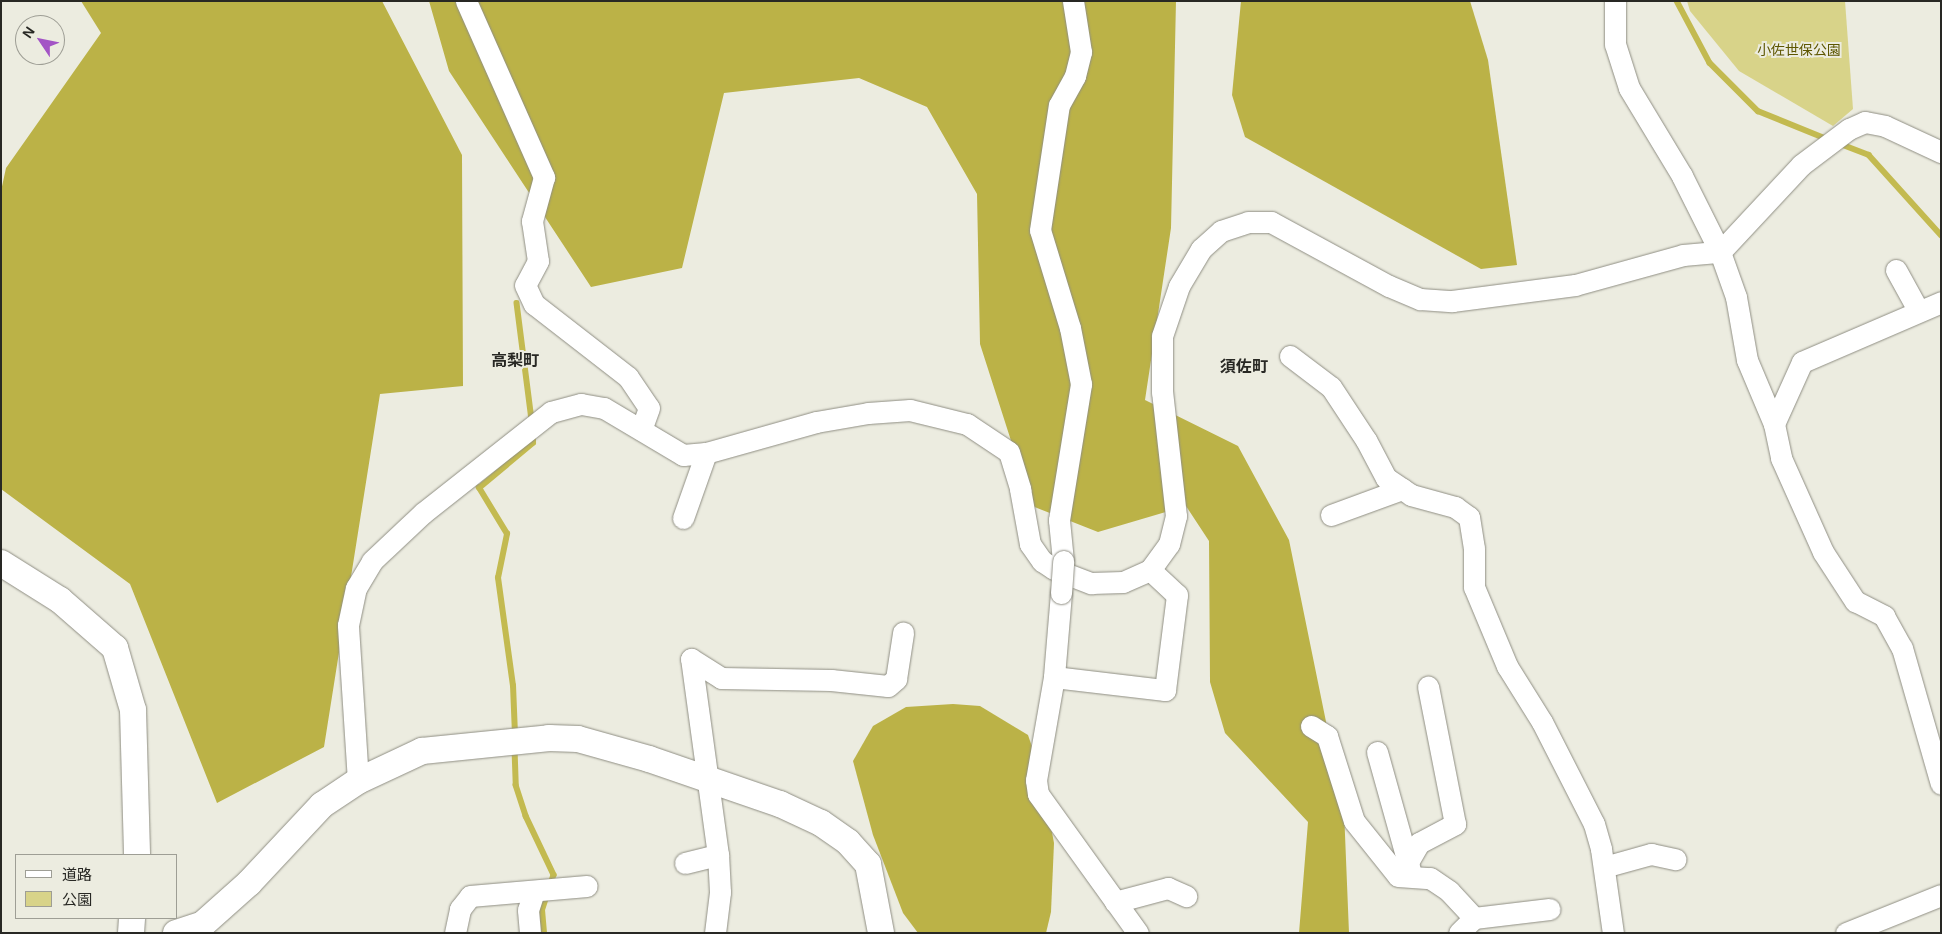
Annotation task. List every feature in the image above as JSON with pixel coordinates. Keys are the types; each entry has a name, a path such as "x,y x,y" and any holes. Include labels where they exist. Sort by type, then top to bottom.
{"street":[{"path":"466,1 544,176 532,220 538,261 525,285 534,304 628,377 649,408 641,430"},
{"path":"1074,1 1081,52 1075,76 1059,106 1040,230 1070,328 1081,384 1059,520 1063,561 1054,677 1036,780 1038,794 1138,933"},
{"path":"1615,1 1615,44 1629,88 1682,176 1720,252 1736,297 1746,360 1774,424 1781,458 1823,552 1855,601 1884,616 1902,648 1941,784"},
{"path":"358,781 348,625 356,588 372,561 423,513 551,412 581,404 597,407 683,454 706,453 816,422 868,413 910,410 967,424 1009,452 1030,544 1042,561 1054,569 1091,583 1123,582 1150,570 1169,544 1176,516 1162,392 1162,336 1179,286 1200,249 1221,231 1248,222 1271,222 1389,286 1420,298 1452,301 1576,285 1683,255 1720,252 1801,165 1845,132 1865,122 1885,126 1941,152"},
{"path":"1896,270 1918,310"},
{"path":"1774,424 1802,362 1918,310 1941,302"},
{"path":"1290,356 1331,388 1366,440 1386,478 1411,495 1455,507 1469,516 1474,548 1474,587 1507,666 1542,722 1594,824 1604,867 1613,933"},
{"path":"683,518 706,453"},
{"path":"1331,515 1402,489"},
{"path":"1,563 60,600 115,648 133,710 137,854"},
{"path":"1054,677 1165,690 1177,595 1150,570"},
{"path":"715,933 720,892 718,855 691,659 721,678 831,680 888,686 896,679 904,633"},
{"path":"1311,726 1327,736 1354,821 1398,876 1410,869 1419,843 1455,824 1428,687"},
{"path":"176,933 207,928 322,805 358,781 422,751 501,741 578,739 780,804 821,823 848,842 868,864 881,933"},
{"path":"1377,752 1410,869"},
{"path":"1604,867 1636,861 1651,854 1674,859"},
{"path":"685,863 718,855"},
{"path":"1410,869 1430,878 1449,891 1474,918"},
{"path":"455,933 460,909 470,896 587,886"},
{"path":"1115,902 1168,888 1186,896"},
{"path":"530,933 528,910 534,891"},
{"path":"1846,933 1941,894"},
{"path":"1459,933 1474,918 1549,909"},
{"path":"131,933 132,919"}],"green space":[{"name":"小佐世保公園","path":"1687,1 1845,1 1853,109 1833,126 1739,71 1690,11"}],"shaded area":[{"path":"81,1 382,1 462,155 463,386 380,394 324,747 217,803 130,584 1,489 1,191 6,168 101,33"},
{"path":"429,1 1176,1 1171,228 1145,400 1238,446 1289,540 1344,810 1349,933 1299,933 1308,822 1225,733 1210,682 1209,541 1186,506 1098,532 1032,506 980,344 977,194 927,107 859,78 724,93 682,268 591,287 449,71"},
{"path":"1241,1 1470,1 1488,60 1517,265 1481,269 1245,137 1232,95"},
{"path":"953,704 980,706 1028,735 1041,773 1054,843 1051,912 1046,933 918,933 903,913 873,835 853,761 873,726 906,707"}],"waterway":[{"path":"1677,1 1710,63 1758,111 1827,139"},
{"path":"1838,143 1869,155 1941,235"},
{"path":"517,303 532,420"},
{"path":"515,735 513,686 498,578 507,534 479,488 533,443 533,434"},
{"path":"515,749 516,785 526,816 554,875 551,884"},
{"path":"544,933 542,910 547,895"}],"district":[{"name":"高梨町","path":"515,361"},
{"name":"須佐町","path":"1244,367"}]}
